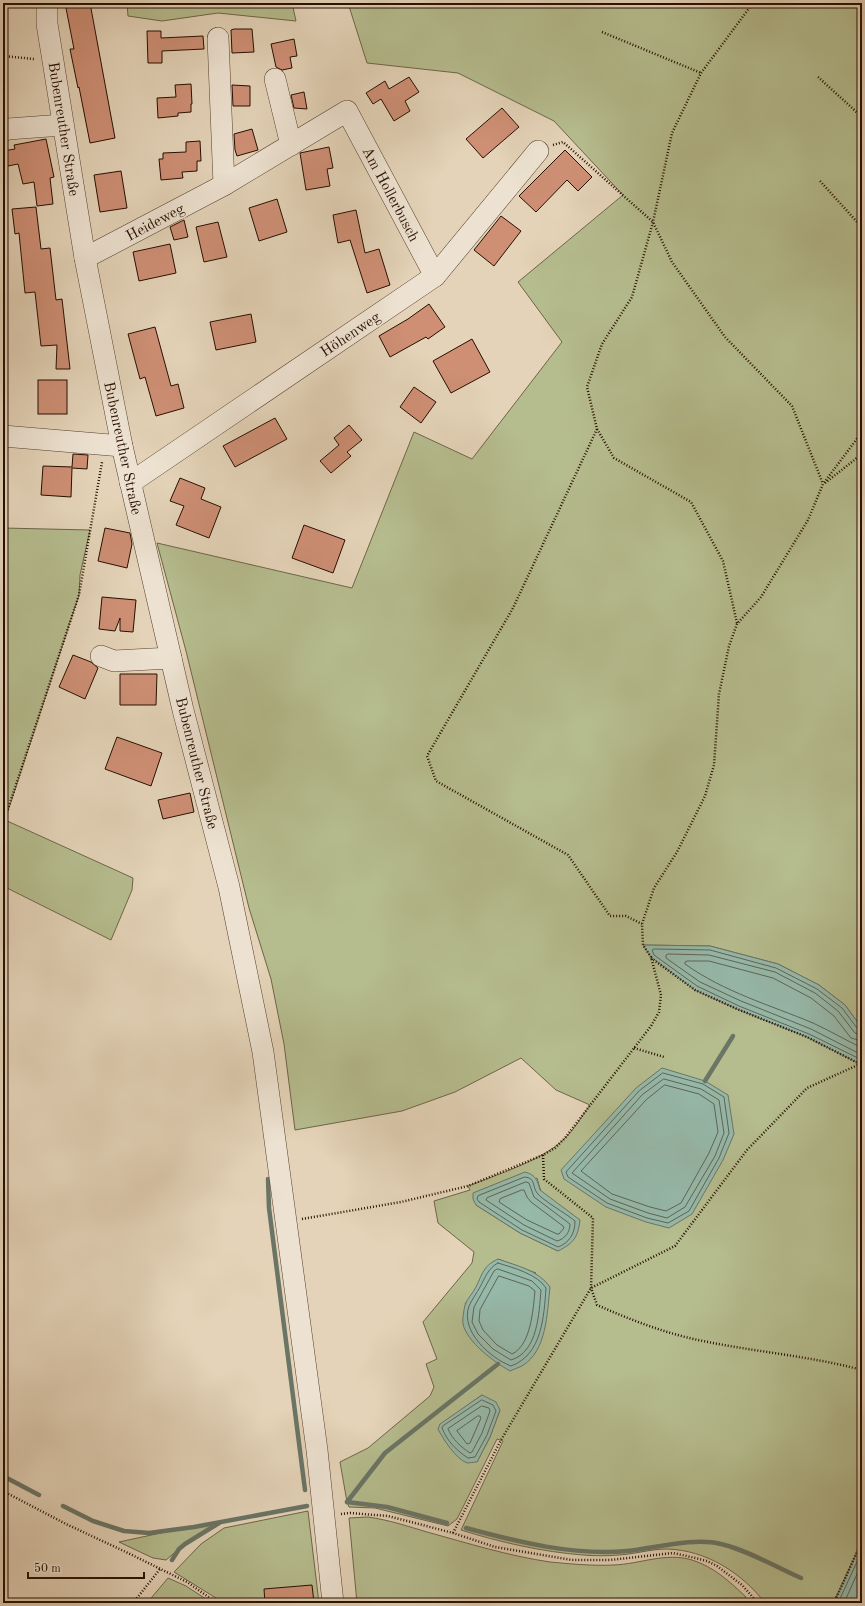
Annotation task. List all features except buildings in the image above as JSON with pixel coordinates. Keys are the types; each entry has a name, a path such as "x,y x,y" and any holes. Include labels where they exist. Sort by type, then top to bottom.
{"street":[{"name":"Bubenreuther Straße","path":"47,3 47,24 85,258 113,445 130,482 171,658 229,887 263,1052 317,1450 333,1603"},
{"path":"218,38 224,185"},
{"path":"275,79 291,145"},
{"name":"Heideweg","path":"85,258 224,185 347,112"},
{"name":"Am Hollerbusch","path":"347,112 435,276"},
{"path":"3,131 8,128 63,125"},
{"name":"Höhenweg","path":"130,482 435,276 538,151"},
{"path":"3,436 113,445"},
{"path":"102,656 114,661 171,658"}],"path":[{"path":"737,624 723,561 691,502 614,458 597,429 587,387 602,344 632,297 653,222 672,133 701,73 753,3"},
{"path":"602,32 701,73"},
{"path":"3,56 53,60"},
{"path":"818,77 862,118"},
{"path":"538,151 563,142 653,222 672,262 725,337 792,406 823,484"},
{"path":"820,181 858,223 862,231"},
{"path":"597,429 513,608 427,756 436,781 568,855 610,916 626,916 642,924"},
{"path":"300,1220 409,1200 468,1186 543,1155 555,1148 565,1138 651,1026 658,1012 661,995 651,958 643,945 642,924 654,888 677,852 706,796 714,765 719,694 729,646 737,624 761,597 808,520 823,484 862,432"},
{"path":"3,824 79,595 92,522 113,445"},
{"path":"823,484 836,476 862,454"},
{"path":"651,958 695,990 737,1009 808,1037 860,1064"},
{"path":"634,1048 664,1057"},
{"path":"860,1064 862,1074"},
{"path":"453,1533 501,1440 591,1288 675,1246 747,1150 807,1088 860,1064"},
{"path":"862,1096 860,1103 862,1121"},
{"path":"543,1155 544,1179 593,1218 591,1288 597,1305 635,1321 702,1341 839,1364 862,1370"},
{"path":"3,1491 66,1524 187,1582 217,1603"},
{"path":"336,1515 350,1513 388,1516 495,1546 572,1560 610,1560 673,1553 707,1561 717,1566 742,1585 756,1602"},
{"path":"834,1603 862,1541"},
{"path":"133,1603 160,1569"}],"shaded area":[{"path":"127,3 292,3 296,21 218,13 162,21 128,16"},
{"path":"348,3 862,3 862,1028 845,1005 819,985 778,964 710,946 643,945 695,990 737,1009 807,1037 860,1064 862,1063 862,1541 833,1603 765,1603 745,1582 722,1565 696,1554 681,1550 661,1549 619,1555 583,1555 552,1552 521,1546 490,1539 461,1530 503,1441 497,1439 457,1519 448,1526 375,1508 349,1507 347,1502 340,1462 368,1448 430,1396 434,1387 426,1364 437,1359 423,1322 472,1263 474,1252 438,1223 434,1201 470,1190 468,1186 505,1172 544,1154 555,1147 568,1135 590,1105 556,1090 521,1058 455,1092 402,1111 295,1130 284,1044 271,979 249,908 186,651 157,543 352,588 414,432 472,459 562,342 518,282 623,195 554,121 458,73 367,63","holes":["537,1178 558,1251 520,1233 476,1205","498,1259 536,1273 465,1304","482,1395 500,1410 490,1437 477,1462 462,1409"]},
{"path":"3,528 90,530 80,575 79,595 5,820 133,878 132,890 111,940 3,886"},
{"path":"308,1511 319,1603 224,1603 174,1572 201,1544 224,1528"},
{"path":"368,1517 398,1523 504,1553 550,1562 614,1565 672,1557 692,1560 707,1566 727,1580 746,1597 738,1603 357,1603 349,1518"},
{"path":"222,1522 185,1544 166,1560 153,1558 119,1542 170,1531"},
{"path":"168,1578 186,1586 212,1603 147,1603"}],"water":[{"path":"643,945 710,946 778,964 819,985 845,1005 862,1028 862,1063 860,1064 807,1037 737,1009 695,990 651,957"},
{"path":"662,1068 705,1081 728,1095 734,1134 723,1160 692,1214 669,1228 646,1222 606,1207 564,1179 561,1170 636,1088"},
{"path":"525,1172 536,1178 540,1190 580,1220 578,1231 574,1239 558,1251 520,1233 476,1205 473,1199 473,1193"},
{"path":"498,1259 520,1266 539,1276 550,1287 544,1331 541,1341 530,1359 522,1366 510,1371 489,1357 475,1344 470,1338 463,1324 466,1303 486,1267"},
{"path":"482,1395 496,1402 500,1410 490,1437 477,1462 467,1463 454,1453 438,1429 440,1424"},
{"path":"862,1541 862,1603 834,1603"}],"waterway":[{"path":"705,1081 733,1036"},
{"path":"268,1179 269,1208 305,1490"},
{"path":"347,1502 385,1453 498,1364"},
{"path":"3,1476 39,1495"},
{"path":"347,1502 387,1507 447,1523"},
{"path":"63,1506 93,1521 124,1531 149,1533 194,1527 307,1506"},
{"path":"172,1560 179,1549 185,1544 219,1523"},
{"path":"466,1528 526,1543 566,1550 607,1552 627,1551 687,1542 710,1542 741,1550 801,1578"}]}
